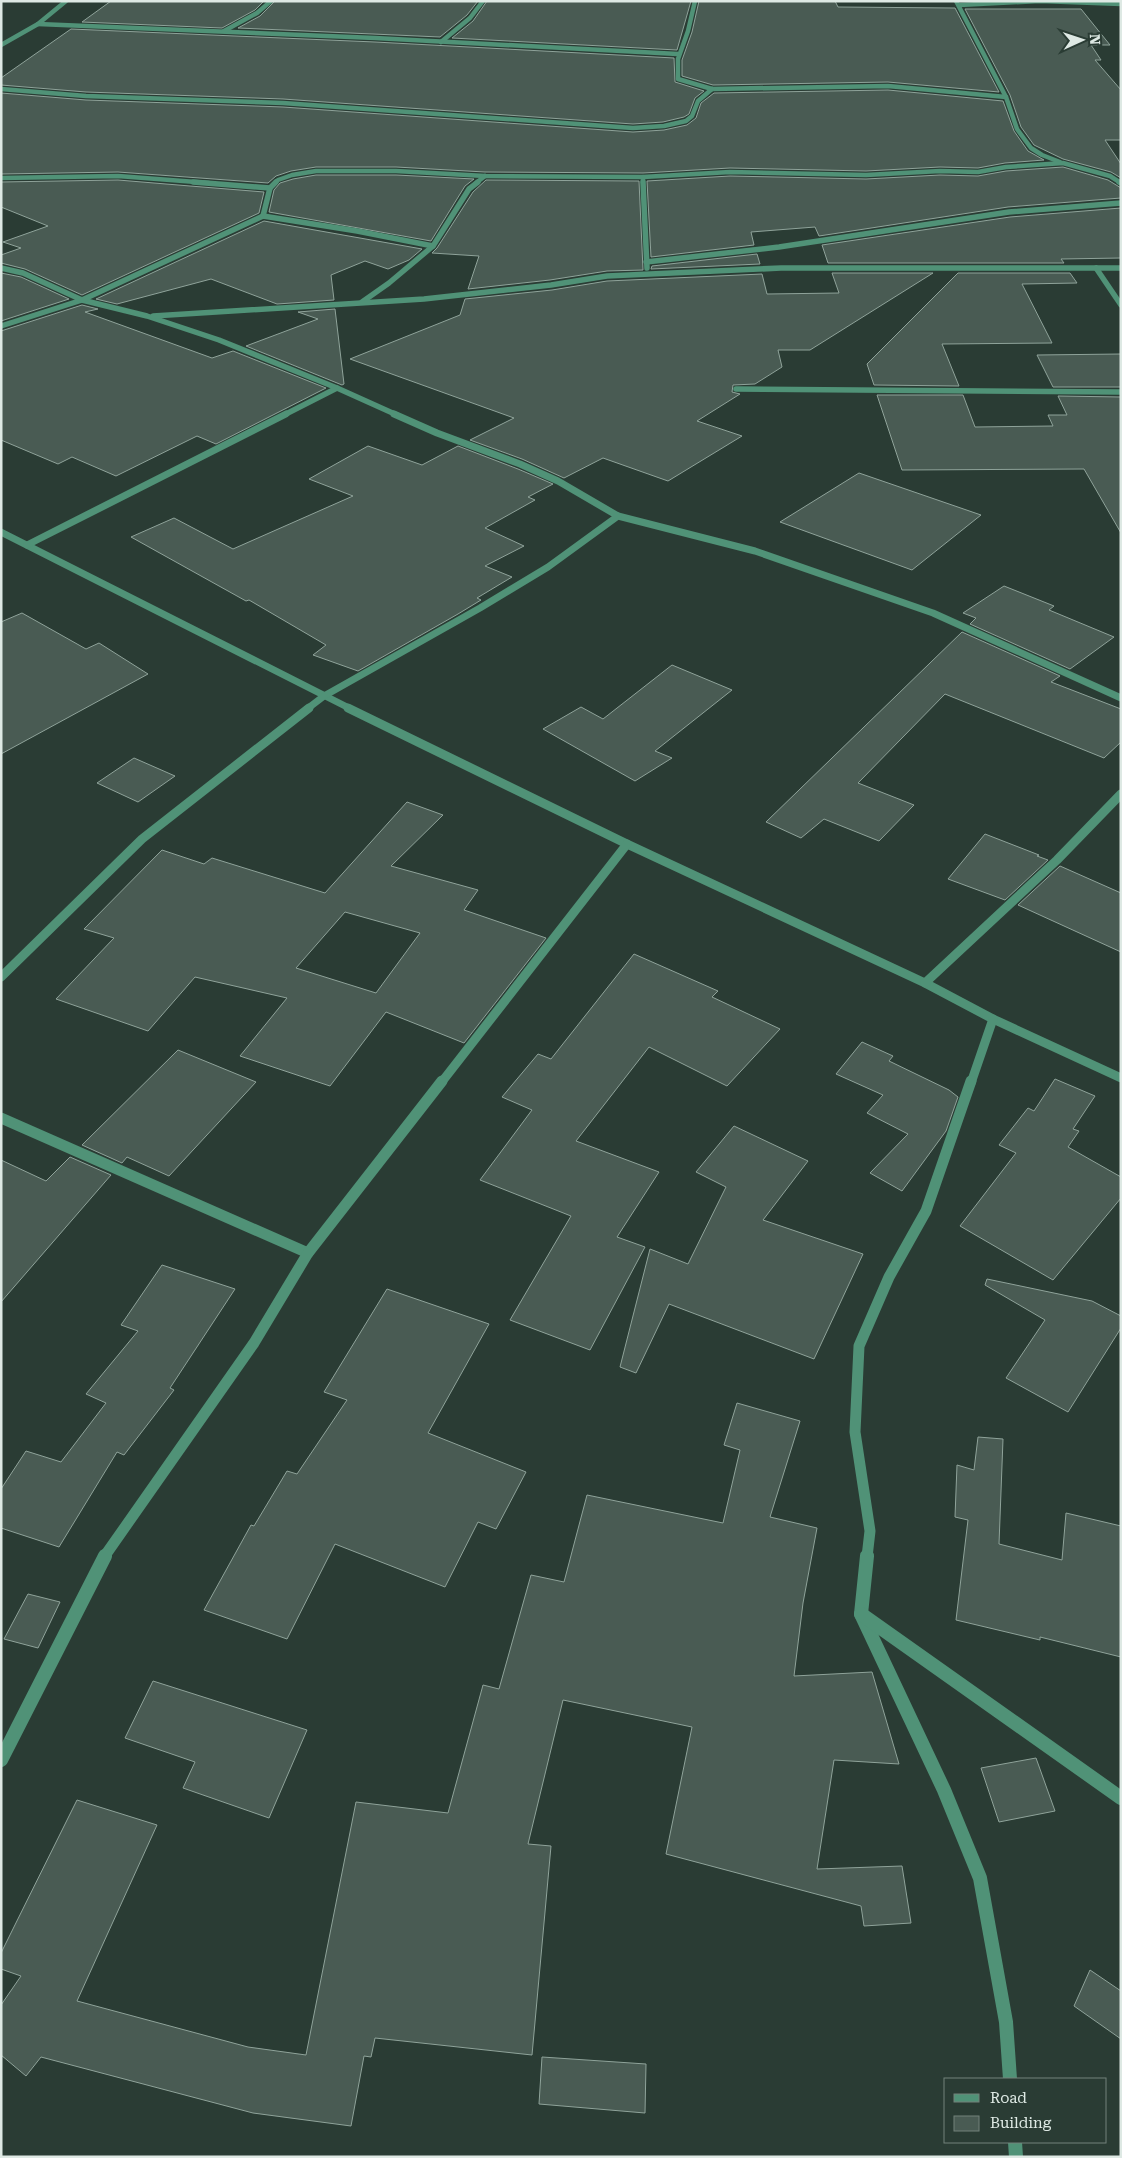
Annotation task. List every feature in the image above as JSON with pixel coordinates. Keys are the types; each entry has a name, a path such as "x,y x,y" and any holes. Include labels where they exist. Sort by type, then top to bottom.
{"street":[{"path":"1,45 38,24 66,1"},
{"path":"224,31 257,13 272,1"},
{"path":"441,42 471,18 483,1"},
{"path":"695,1 685,40 678,54 676,65 678,79 694,85 712,89 888,86 1006,97"},
{"path":"1121,4 1040,1 958,3 1006,97 1017,129 1031,148 1042,155 1110,176 1121,183"},
{"path":"38,24 224,31 678,54"},
{"path":"1,90 86,96 283,103 370,111 507,118 633,128 672,125 686,121 693,116 700,99 712,89"},
{"path":"262,216 270,188 278,180 292,175 316,171 396,171 485,176 643,177 730,172 866,175 940,171 978,172 1006,167 1063,163"},
{"path":"1110,176 1121,175"},
{"path":"1,178 118,176 270,188"},
{"path":"361,303 389,283 433,246 468,190 485,176"},
{"path":"643,177 648,274"},
{"path":"646,262 822,241 882,230 1075,205 1121,203"},
{"path":"1,326 82,300 262,216 357,231 433,246"},
{"path":"1,268 23,273 82,300 147,316 219,340 337,388 437,433 520,464 558,481 618,516 755,550 933,614 1121,698"},
{"path":"147,316 424,299 551,285 606,276 781,268 1121,268"},
{"path":"1096,268 1121,305"},
{"path":"26,545 337,388"},
{"path":"736,389 1121,392"},
{"path":"1,976 142,839 324,696 548,567 618,516"},
{"path":"1,532 324,696 627,844 925,983 994,1019 1121,1078"},
{"path":"925,983 1058,860 1121,794"},
{"path":"1,1760 107,1551 254,1343 308,1253 627,844"},
{"path":"994,1019 926,1211 888,1276 859,1346 855,1432 870,1532 860,1614 944,1790 980,1878 1006,2022 1010,2078"},
{"path":"1,1118 308,1253"},
{"path":"860,1614 1121,1798"},
{"path":"1014,2143 1016,2157"}],"building":[{"path":"111,1 264,1 255,10 222,28 82,22"},
{"path":"275,1 478,1 467,15 440,37 238,28 260,16"},
{"path":"487,1 691,1 677,50 452,38 473,21"},
{"path":"699,1 835,1 838,7 955,8 999,92 888,82 713,85 682,76 682,60 692,32"},
{"path":"965,9 1081,9 1110,45 1091,45 1101,60 1095,60 1121,90 1121,140 1105,140 1121,164 1121,178 1111,172 1063,159 1034,145 1021,127 1010,95"},
{"path":"71,29 375,42 674,58 675,82 704,91 695,98 689,114 684,117 663,122 633,124 283,99 86,92 1,85 1,78"},
{"path":"888,90 1003,101 1014,131 1028,151 1044,160 1005,163 978,168 940,167 866,171 730,168 643,173 485,172 396,167 316,167 291,171 276,176 268,183 118,172 1,174 1,93 86,100 283,107 633,132 664,130 687,125 696,118 701,103 714,93"},
{"path":"1063,167 1108,180 1121,188 1121,198 1008,207 819,236 815,227 751,232 754,245 651,257 647,181 730,176 866,179 940,175 978,176 1006,171"},
{"path":"316,175 396,175 474,179 465,186 431,241 269,212 274,190 280,183"},
{"path":"118,180 264,192 259,213 82,295 25,269 1,263 1,255 21,248 3,242 48,226 1,207 1,182"},
{"path":"486,180 639,181 643,270 607,271 550,280 468,289 479,256 432,253 473,192"},
{"path":"1121,208 1121,258 1061,259 1064,263 828,263 822,245 1010,217"},
{"path":"264,221 422,249 409,260 388,269 365,261 331,275 334,300 277,304 211,279 117,304 96,299"},
{"path":"757,254 760,264 651,269 652,266"},
{"path":"1,273 21,277 69,299 1,321"},
{"path":"832,273 933,273 810,350 778,350 782,367 755,384 733,385 732,392 740,394 697,421 742,436 668,481 603,458 564,478 522,459 470,440 514,418 350,359 460,315 465,299 552,290 607,281 762,274 767,294 839,293"},
{"path":"958,273 1070,273 1077,283 1022,284 1052,343 942,344 959,386 874,385 867,364"},
{"path":"82,305 98,309 85,312 212,358 233,351 326,388 216,444 197,436 116,476 72,457 58,464 1,440 1,331"},
{"path":"335,309 344,384 342,385 246,346 318,319 298,312"},
{"path":"1121,354 1121,387 1053,387 1037,355"},
{"path":"877,395 963,395 975,427 1053,426 1048,415 1067,415 1058,396 1121,397 1121,533 1084,469 902,470"},
{"path":"368,446 422,465 458,446 553,484 528,497 535,500 485,528 524,546 485,566 512,577 477,598 481,600 358,671 313,655 326,645 249,600 246,601 131,537 174,518 233,549 353,496 309,479"},
{"path":"859,473 981,515 912,570 780,522"},
{"path":"1004,586 1054,606 1049,610 1114,637 1070,669 970,624 976,618 963,613"},
{"path":"22,613 86,649 99,643 148,674 1,754 1,622"},
{"path":"962,632 1060,676 1051,682 1121,709 1121,742 1104,758 945,694 858,783 914,805 879,841 824,819 801,838 766,822"},
{"path":"672,665 732,690 655,751 672,758 635,781 543,729 581,707 603,719"},
{"path":"134,758 175,776 138,802 97,783"},
{"path":"407,802 443,815 391,866 478,890 464,910 546,938 464,1043 386,1012 330,1086 240,1056 287,998 195,977 148,1031 56,999 114,938 84,929 162,850 204,864 212,858 325,893","holes":["345,912 420,933 376,993 296,968"]},
{"path":"985,834 1048,860 1005,900 948,879"},
{"path":"1060,866 1121,893 1121,952 1018,905"},
{"path":"634,954 718,991 712,997 780,1029 727,1086 649,1047 576,1141 659,1172 617,1237 645,1247 590,1350 510,1320 571,1216 480,1180 532,1110 502,1097 538,1054 551,1059"},
{"path":"862,1042 893,1056 889,1061 949,1090 958,1097 946,1131 902,1191 870,1173 908,1134 867,1113 883,1095 836,1074"},
{"path":"178,1050 256,1082 169,1176 127,1157 122,1163 82,1145"},
{"path":"1055,1079 1095,1096 1073,1129 1079,1131 1068,1147 1121,1177 1121,1198 1053,1280 960,1226 1016,1153 999,1145 1028,1108 1034,1111"},
{"path":"734,1126 808,1161 763,1220 863,1254 814,1359 669,1304 636,1373 620,1367 650,1249 688,1264 726,1187 696,1172"},
{"path":"70,1157 111,1175 1,1302 1,1160 46,1181"},
{"path":"162,1265 235,1289 170,1388 174,1390 124,1455 117,1452 59,1547 1,1528 1,1489 26,1451 61,1462 106,1403 86,1394 138,1331 121,1325"},
{"path":"987,1279 1092,1301 1121,1316 1121,1328 1068,1412 1006,1378 1045,1320 985,1285"},
{"path":"387,1289 489,1324 428,1433 526,1472 496,1529 478,1522 445,1587 335,1544 287,1639 204,1610 251,1525 254,1526 287,1471 297,1474 347,1400 324,1392"},
{"path":"737,1403 800,1421 770,1517 817,1528 803,1603 794,1676 872,1672 899,1764 834,1760 817,1869 902,1866 911,1923 864,1926 861,1906 666,1854 692,1727 563,1700 528,1844 551,1846 532,2055 375,2038 371,2057 364,2056 351,2126 253,2113 41,2057 26,2076 1,2055 1,2005 21,1976 1,1969 1,1953 77,1800 157,1825 77,2001 248,2047 306,2055 356,1802 448,1813 483,1685 499,1689 531,1575 564,1582 587,1495 723,1523 740,1450 724,1445"},
{"path":"978,1437 1003,1439 999,1544 1062,1560 1066,1513 1121,1526 1121,1657 1040,1637 1040,1640 956,1620 968,1520 955,1517 957,1465 974,1470"},
{"path":"28,1594 60,1602 38,1648 4,1639"},
{"path":"153,1681 307,1730 269,1818 183,1788 195,1762 125,1738"},
{"path":"1036,1758 1055,1811 999,1822 981,1768"},
{"path":"1090,1970 1121,1991 1121,2039 1074,2006"},
{"path":"542,2057 646,2064 645,2113 539,2104"}]}
